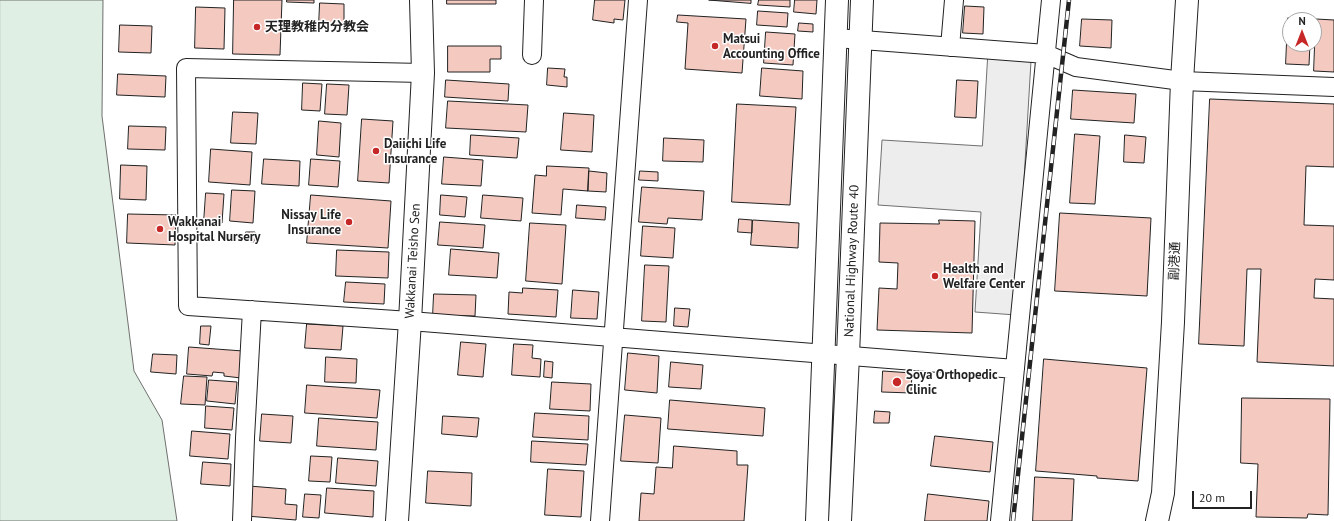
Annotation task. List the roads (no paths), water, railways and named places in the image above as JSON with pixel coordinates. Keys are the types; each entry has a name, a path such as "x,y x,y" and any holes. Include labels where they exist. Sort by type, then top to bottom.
{"main road":[{"name":"Wakkanai Teisho Sen","path":"397,521 410,321 423,73 422,0"},
{"name":"National Highway Route 40","path":"817,521 837,0"},
{"name":"National Highway Route 40","path":"840,521 862,0"},
{"name":"副港通","path":"1157,521 1163,494 1173,322 1182,81 1187,0"}],"street":[{"path":"532,55 534,0"},
{"path":"600,521 638,0"},
{"path":"950,47 954,0"},
{"path":"1000,521 1051,0"},
{"path":"836,38 1046,54 1076,67 1182,81 1334,87"},
{"path":"423,73 186,68 188,306 410,321 1015,369"},
{"path":"242,521 252,310"}],"railway":[{"path":"1013,521 1069,0"}],"place":[{"name":"天理教稚内分教会","path":"257,27"},
{"name":"Matsui Accounting Office","path":"715,46"},
{"name":"Daiichi Life Insurance","path":"376,151"},
{"name":"Nissay Life Insurance","path":"349,222"},
{"name":"Wakkanai Hospital Nursery","path":"160,229"},
{"name":"Health and Welfare Center","path":"935,276"},
{"name":"Soya Orthopedic Clinic","path":"897,382"}]}
